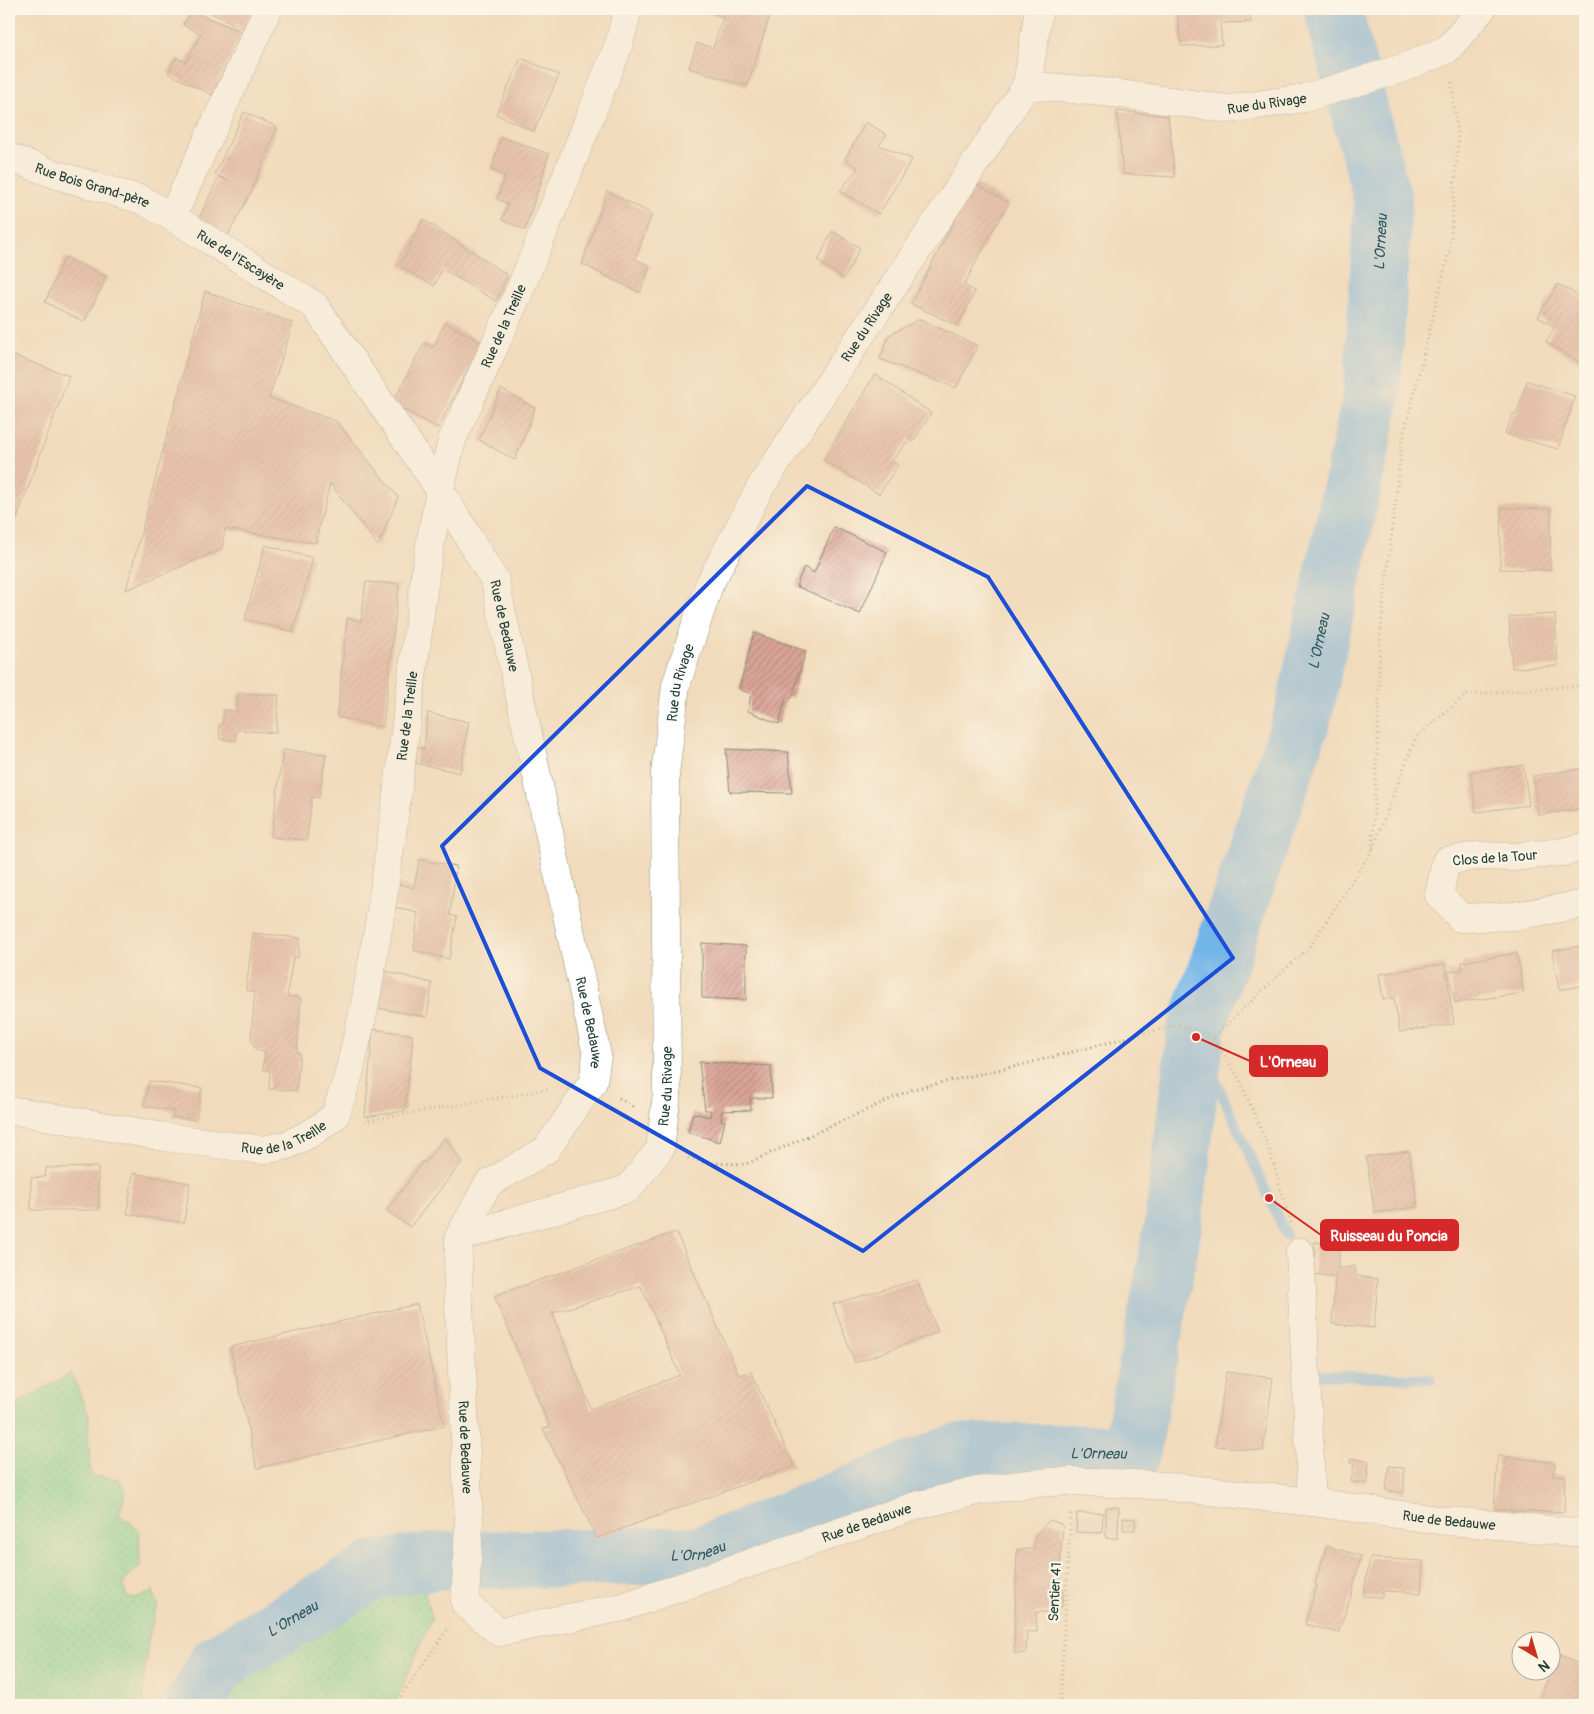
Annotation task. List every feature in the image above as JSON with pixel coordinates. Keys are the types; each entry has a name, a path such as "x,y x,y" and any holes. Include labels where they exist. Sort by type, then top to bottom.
{"street":[{"path":"172,217 268,9"},
{"name":"Rue de la Treille","path":"9,1111 165,1137 263,1150 287,1145 314,1132 335,1116 348,1077 359,1029 378,924 392,834 426,568 440,490 452,440 518,294 619,44 628,9"},
{"name":"Rue du Rivage","path":"661,1137 667,1093 665,774 676,685 709,585 761,486 1028,85 1038,9"},
{"name":"Rue du Rivage","path":"1028,85 1113,93 1229,110 1305,98 1403,68 1448,48 1482,9"},
{"name":"Rue Bois Grand-père","path":"9,157 54,174 142,200 172,217"},
{"name":"Rue de l'Escayère","path":"172,217 315,306 440,490"},
{"name":"Rue de Bedauwe","path":"440,490 495,581 598,1055 593,1082 546,1150 488,1184 459,1237 458,1282 469,1523 465,1603 499,1632 546,1623 623,1607 915,1506 977,1491 1072,1481 1152,1485 1312,1502 1438,1520 1585,1533"},
{"name":"Clos de la Tour","path":"1585,847 1563,852 1513,858 1477,856 1446,861 1439,895 1461,918 1514,916 1585,904"},
{"path":"459,1237 628,1189 661,1137"},
{"path":"1300,1252 1312,1502"}],"path":[{"path":"1372,850 1378,736 1380,637 1402,442 1450,247 1458,140 1448,48"},
{"path":"1214,1037 1311,946 1372,850 1416,737 1466,695 1585,685"},
{"path":"335,1116 348,1122 369,1121 593,1082 661,1137 705,1163 746,1164 913,1089 1025,1064 1177,1025 1214,1037 1239,1078 1268,1146 1300,1252"},
{"name":"Sentier 41","path":"1060,1705 1072,1481"},
{"path":"395,1705 465,1603"}],"highlighted area":[{"path":"807,486 988,577 1233,958 863,1251 540,1068 442,846"}],"green space":[{"path":"71,1373 89,1415 88,1437 91,1476 118,1479 126,1489 119,1515 130,1522 139,1532 140,1566 132,1572 123,1584 127,1598 138,1598 153,1591 158,1605 148,1641 143,1705 9,1705 9,1408"},
{"path":"420,1578 432,1618 394,1705 207,1705 228,1678 371,1590"}],"building":[{"path":"213,9 254,9 244,28 211,13"},
{"path":"318,9 332,9 332,13"},
{"path":"698,9 772,9 747,86 689,68 697,43 713,48 723,17"},
{"path":"1177,9 1249,9 1251,22 1220,23 1222,45 1181,46"},
{"path":"191,11 242,32 212,95 168,73 176,58 186,62 201,34 183,25"},
{"path":"521,58 559,75 534,131 496,114"},
{"path":"1117,111 1168,116 1175,177 1123,174"},
{"path":"244,112 277,127 251,192 227,237 197,222 219,177 227,180 215,174"},
{"path":"866,122 887,135 879,145 912,159 879,214 840,191 858,168 845,159"},
{"path":"501,137 549,154 525,230 502,220 508,204 497,199 505,176 491,170"},
{"path":"974,183 1009,203 964,285 975,292 958,326 911,304"},
{"path":"607,191 652,214 635,259 650,266 640,293 582,264"},
{"path":"423,219 507,275 496,301 442,269 434,286 400,266"},
{"path":"832,231 860,248 844,279 818,261"},
{"path":"65,257 107,277 84,322 45,302"},
{"path":"1558,284 1585,300 1585,357 1581,363 1546,342 1555,327 1538,317"},
{"path":"205,291 293,323 269,398 336,421 398,497 378,546 330,483 315,543 225,529 222,549 126,590"},
{"path":"920,319 978,346 956,388 880,359 889,335"},
{"path":"445,323 482,342 438,428 392,404 424,343 433,347"},
{"path":"9,354 69,376 10,537 9,536"},
{"path":"875,374 931,413 913,442 909,439 892,461 898,465 879,494 823,460"},
{"path":"1527,381 1575,396 1558,449 1505,434 1513,414 1516,415"},
{"path":"501,389 535,408 515,460 479,440"},
{"path":"1501,508 1551,509 1550,570 1500,569"},
{"path":"834,527 887,552 860,614 796,586 804,567 814,573"},
{"path":"265,545 313,558 293,632 245,619"},
{"path":"366,582 399,584 383,727 337,717 347,618 361,621"},
{"path":"1555,614 1558,666 1512,668 1509,617"},
{"path":"754,633 806,651 792,698 786,697 779,724 748,711 751,694 739,689"},
{"path":"238,693 279,695 276,733 237,730 236,741 220,739 219,724 222,725 224,710 237,711"},
{"path":"428,713 469,722 460,773 416,763 417,747 424,749"},
{"path":"726,749 788,752 792,793 730,792"},
{"path":"283,750 326,754 319,798 312,797 307,840 271,837"},
{"path":"1523,765 1529,805 1476,812 1471,772"},
{"path":"1585,768 1585,808 1538,815 1533,776"},
{"path":"419,860 456,866 450,915 457,917 449,959 414,950 418,913 394,907 397,883 414,888"},
{"path":"253,933 300,938 298,958 293,957 287,996 301,998 297,1053 300,1053 296,1091 269,1089 270,1071 263,1070 265,1052 256,1050 251,1038 255,992 246,990"},
{"path":"702,943 746,946 746,1000 702,998"},
{"path":"1585,945 1585,985 1559,990 1552,951"},
{"path":"1517,953 1524,993 1455,1003 1448,971 1462,971 1462,962"},
{"path":"1445,964 1454,1024 1400,1032 1394,998 1383,999 1379,974"},
{"path":"381,970 432,983 427,1017 378,1008"},
{"path":"373,1029 413,1035 405,1111 365,1117"},
{"path":"699,1062 771,1066 772,1098 750,1098 751,1110 722,1111 721,1120 725,1121 720,1142 688,1132 693,1113 710,1117 711,1110 705,1110"},
{"path":"149,1081 202,1088 196,1120 172,1117 174,1111 144,1106"},
{"path":"445,1137 462,1162 410,1227 387,1211 422,1162 426,1162"},
{"path":"1409,1151 1418,1207 1375,1213 1366,1157"},
{"path":"98,1167 99,1210 31,1210 31,1178 45,1177 46,1168"},
{"path":"133,1173 190,1183 184,1223 127,1214"},
{"path":"676,1232 739,1375 751,1372 794,1466 597,1538 543,1429 550,1427 494,1296","holes":["641,1286 680,1375 591,1409 552,1313"]},
{"path":"1315,1242 1340,1244 1338,1269 1355,1266 1356,1276 1378,1279 1374,1328 1332,1324 1335,1277 1314,1274"},
{"path":"917,1280 938,1332 855,1363 833,1304"},
{"path":"417,1304 444,1426 257,1468 230,1347"},
{"path":"1226,1372 1273,1378 1263,1451 1215,1446"},
{"path":"1498,1456 1552,1462 1555,1466 1552,1475 1565,1476 1564,1512 1494,1509"},
{"path":"1351,1458 1370,1462 1367,1483 1351,1482 1354,1464 1350,1463"},
{"path":"1389,1466 1404,1468 1404,1493 1386,1490"},
{"path":"1106,1507 1119,1507 1118,1538 1106,1538"},
{"path":"1077,1513 1103,1513 1102,1533 1076,1532"},
{"path":"1123,1518 1135,1519 1135,1530 1123,1530"},
{"path":"1050,1520 1063,1525 1058,1591 1063,1591 1062,1607 1058,1606 1058,1612 1036,1612 1037,1632 1027,1631 1026,1653 1014,1653 1017,1549 1034,1549 1036,1534"},
{"path":"1327,1546 1361,1556 1351,1596 1338,1633 1305,1624 1317,1585 1315,1583"},
{"path":"1370,1558 1423,1561 1421,1593 1383,1591 1382,1597 1363,1596"},
{"path":"1562,1656 1585,1668 1585,1705 1535,1705 1546,1682 1562,1682"},
{"path":"892,1703 973,1703 974,1705 893,1705"}],"waterway":[{"name":"L'Orneau","path":"194,1705 218,1663 376,1569 437,1561 701,1555 959,1452 1131,1454 1173,1226 1196,1030 1303,716 1372,394 1383,201 1333,9"},
{"path":"1196,1037 1286,1235"},
{"path":"1321,1375 1431,1379"}],"place":[{"name":"L'Orneau","path":"1196,1037"},
{"name":"Ruisseau du Poncia","path":"1269,1198"}]}
